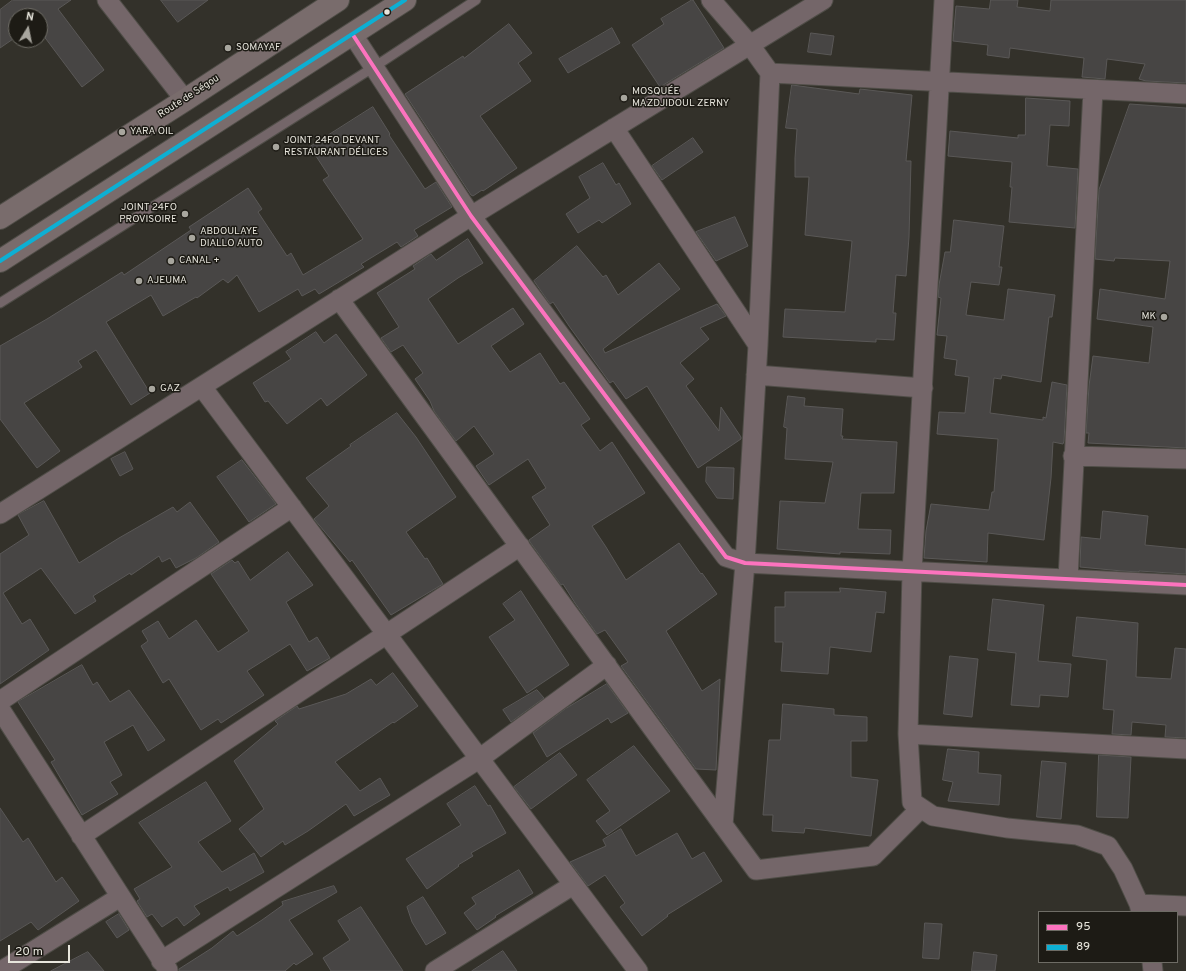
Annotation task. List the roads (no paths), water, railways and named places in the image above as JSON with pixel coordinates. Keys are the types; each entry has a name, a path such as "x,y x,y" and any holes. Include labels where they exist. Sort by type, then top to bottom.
{"highway":[{"name":"Route de Ségou","path":"0,218 338,0"},
{"path":"0,261 353,35 405,0"}],"street":[{"path":"107,0 185,100"},
{"path":"711,0 750,44 770,73 758,345 745,563 723,825"},
{"path":"0,514 471,216 823,0"},
{"path":"944,0 912,572 908,734 912,802 933,816 1007,828 1077,835 1108,846 1124,868 1140,908 1186,906"},
{"path":"353,35 471,216 726,557 745,563 1186,586"},
{"path":"770,73 1186,94"},
{"path":"1068,579 1073,456 1093,90"},
{"path":"614,128 758,345"},
{"path":"339,299 756,870 873,856 921,808"},
{"path":"756,375 923,388"},
{"path":"202,387 637,970"},
{"path":"1073,456 1186,459"},
{"path":"0,701 292,507"},
{"path":"81,836 520,546"},
{"path":"0,709 165,966 479,759 607,665"},
{"path":"908,734 1186,749"},
{"path":"435,971 573,885"},
{"path":"1,971 120,897"}],"lane":[{"path":"0,304 374,67 476,0"}],"place":[{"name":"SOMAYAF","path":"228,48"},
{"name":"MOSQUÉE MAZDJIDOUL ZERNY","path":"624,98"},
{"name":"YARA OIL","path":"122,132"},
{"name":"JOINT 24FO DEVANT RESTAURANT DÉLICES","path":"276,147"},
{"name":"JOINT 24FO PROVISOIRE","path":"185,214"},
{"name":"ABDOULAYE DIALLO AUTO","path":"192,238"},
{"name":"CANAL +","path":"171,261"},
{"name":"AJEUMA","path":"139,281"},
{"name":"MK","path":"1164,317"},
{"name":"GAZ","path":"152,389"}]}
